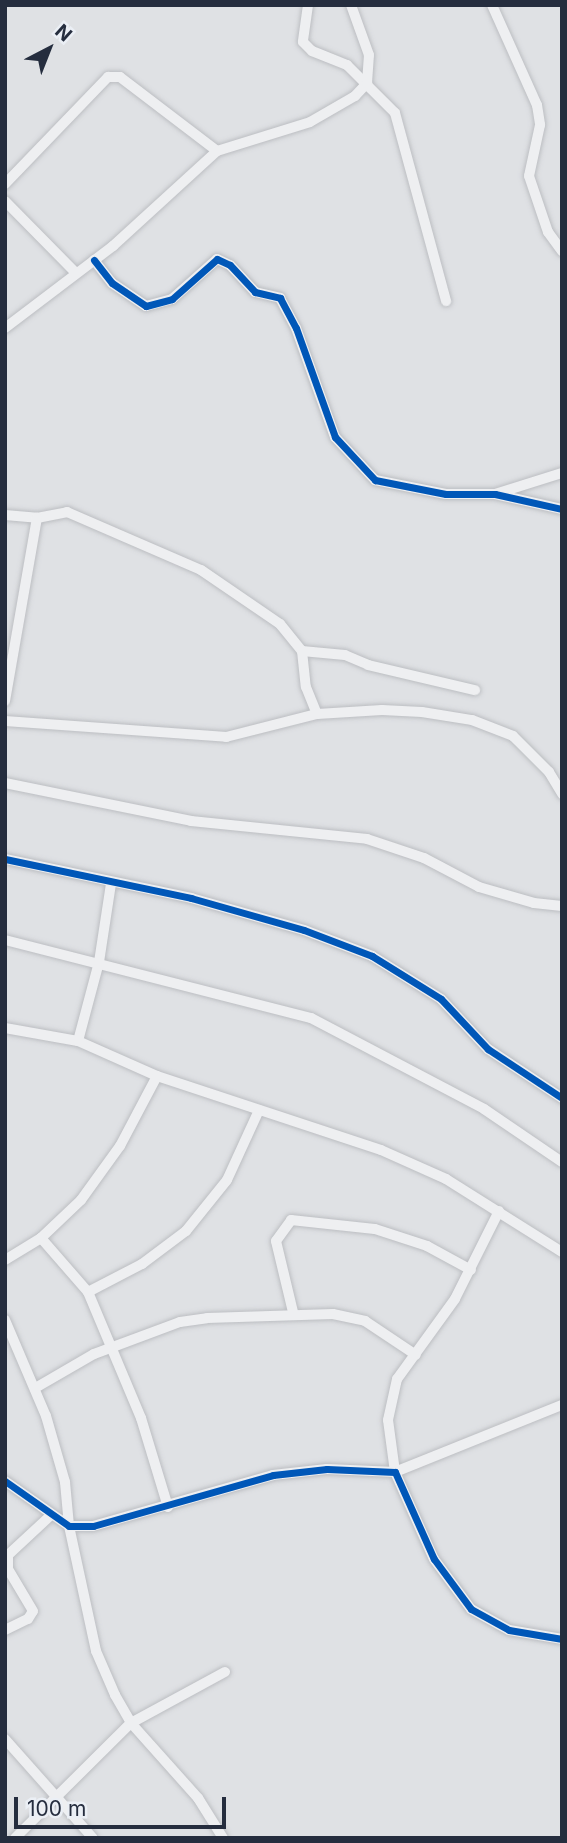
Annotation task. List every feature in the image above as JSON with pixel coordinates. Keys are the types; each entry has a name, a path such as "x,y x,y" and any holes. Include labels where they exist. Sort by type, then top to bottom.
{"street":[{"path":"308,5 303,42 312,51 347,65 395,113 446,300"},
{"path":"5,328 93,260 218,151 310,122 355,96 367,83 369,55 351,5"},
{"path":"492,5 537,105 540,125 529,176 548,232 562,251"},
{"path":"5,184 98,82 108,77 120,77 218,151"},
{"path":"5,201 76,274"},
{"path":"93,260 112,283 138,302 152,306 172,299 210,261 223,261 255,292 284,302 335,437 362,470 389,485 446,494 495,494 562,509"},
{"path":"495,494 562,473"},
{"path":"5,515 37,518 67,512 201,570 280,624 302,651 306,687 317,715"},
{"path":"5,701 37,518"},
{"path":"302,651 345,655 368,666 475,690"},
{"path":"5,721 226,737 317,715 382,709 472,720 513,736 549,772 562,794"},
{"path":"549,772 562,766"},
{"path":"5,783 191,821 368,839 424,858 478,887 534,903 562,906"},
{"path":"5,859 111,884 191,898 279,923 372,956 441,999 488,1049 562,1098"},
{"path":"78,1041 99,962 111,884"},
{"path":"5,940 311,1018 484,1109 562,1163"},
{"path":"5,1028 78,1041 157,1076 381,1150 446,1179 562,1252"},
{"path":"5,1260 41,1238 105,1171 157,1076"},
{"path":"88,1292 142,1264 186,1231 227,1180 259,1110"},
{"path":"499,1212 471,1270 416,1355 397,1379 390,1397 388,1433 395,1472 434,1559 471,1609 509,1629 562,1639"},
{"path":"293,1312 276,1241 291,1220 375,1229 427,1246 471,1270"},
{"path":"41,1238 88,1292 141,1418 168,1507"},
{"path":"37,1387 111,1348 180,1322 293,1312 333,1314 365,1321 416,1355"},
{"path":"5,1320 37,1387 65,1482 69,1526 96,1651 131,1723 198,1798 223,1838"},
{"path":"5,1481 69,1526 93,1526 168,1507 273,1475 327,1469 395,1472 562,1405"},
{"path":"5,1630 28,1619 33,1611 8,1569 8,1555 51,1515"},
{"path":"15,1838 57,1793 131,1723 225,1672"},
{"path":"5,1739 57,1793 93,1838"}],"cycle path":[{"path":"94,260 112,283 146,306 172,299 217,259 230,265 255,292 280,298 296,328 335,437 375,480 446,494 495,494 562,509"},
{"path":"5,859 191,898 304,930 372,956 441,999 488,1049 562,1098"},
{"path":"5,1481 69,1526 93,1526 273,1475 327,1469 395,1472 434,1559 471,1609 509,1630 562,1639"}]}
